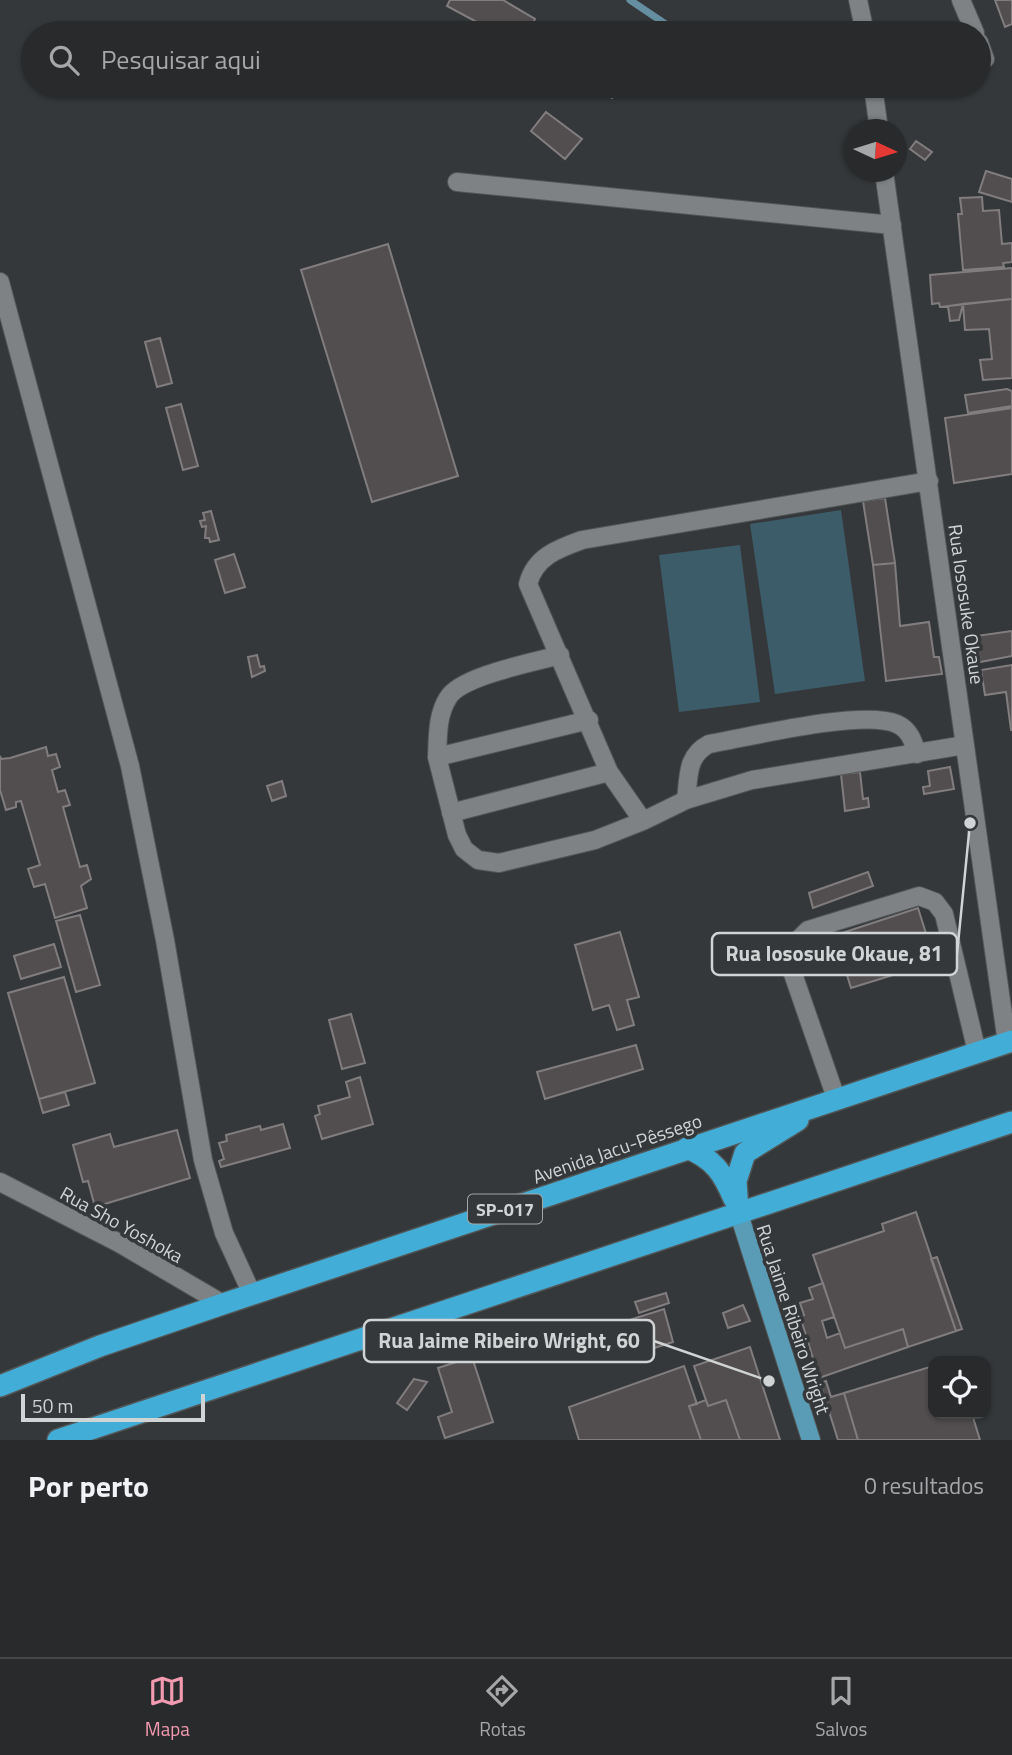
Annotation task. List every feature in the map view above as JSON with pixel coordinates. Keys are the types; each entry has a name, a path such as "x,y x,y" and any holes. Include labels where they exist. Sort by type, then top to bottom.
{"highway":[{"name":"Avenida Jacu-Pêssego","path":"0,1386 100,1346 252,1294 1010,1042"},
{"path":"738,1211 736,1181 745,1153 836,1098"},
{"path":"58,1440 738,1211 1012,1122"},
{"path":"687,1148 706,1156 716,1165 724,1175 738,1211"}],"main road":[{"name":"Rua Jaime Ribeiro Wright","path":"738,1211 811,1440"}],"street":[{"path":"858,0 862,21"},
{"path":"961,0 970,21"},
{"path":"874,98 877,119"},
{"path":"457,182 892,225"},
{"name":"Rua Iososuke Okaue","path":"886,182 1010,1042"},
{"path":"0,282 130,766 165,940 203,1160 223,1233 252,1294"},
{"path":"643,821 609,772 589,720 528,584 531,570 562,547 582,540 929,481"},
{"path":"560,655 469,681 449,695 440,715 437,757 451,813 464,849 478,860 499,863 595,840 686,800 752,780 965,745"},
{"path":"437,757 589,720"},
{"path":"686,800 691,760 698,750 709,744 856,720 882,720 898,724 910,733 917,754"},
{"path":"451,813 609,772"},
{"path":"836,1098 792,971 791,956 795,943 808,930 821,925 919,896 935,902 944,914 977,1052"},
{"name":"Rua Sho Yoshoka","path":"0,1182 119,1243 223,1304"}],"shaded area":[{"path":"841,510 865,681 775,694 750,524"},
{"path":"740,545 760,702 679,712 659,555"}],"building":[{"path":"450,0 503,0 535,19 475,21 447,6"},
{"path":"995,0 1012,0 1012,24 1005,27"},
{"path":"546,112 582,139 565,159 531,131"},
{"path":"916,141 932,152 925,160 910,149"},
{"path":"986,171 1012,179 1012,202 979,192"},
{"path":"982,197 983,211 999,210 1002,244 1012,243 1012,262 1003,263 1004,267 963,270 958,214 962,214 960,198"},
{"path":"388,244 458,476 372,502 301,270"},
{"path":"1012,268 1012,299 940,307 939,303 932,304 930,275"},
{"path":"1012,299 1012,378 983,380 980,360 992,359 989,329 965,330 963,304"},
{"path":"963,304 959,320 950,321 948,306"},
{"path":"160,338 172,383 157,387 145,342"},
{"path":"1007,389 1012,391 1012,406 968,413 965,395"},
{"path":"181,404 198,466 183,470 166,408"},
{"path":"1012,408 1012,474 954,483 945,418"},
{"path":"885,498 895,563 873,565 863,501"},
{"path":"211,511 219,540 210,542 209,538 205,538 206,526 202,527 200,521 205,520 203,513"},
{"path":"234,554 245,587 225,593 215,560"},
{"path":"895,563 900,626 929,622 934,657 939,657 942,674 886,681 873,565"},
{"path":"1012,631 1012,656 980,662 976,636"},
{"path":"257,655 260,667 264,666 265,671 252,677 248,657"},
{"path":"1012,665 1011,730 1006,692 985,695 981,670"},
{"path":"46,747 48,756 56,754 60,767 52,770 58,792 65,790 70,805 63,807 80,867 87,865 91,879 81,886 87,908 55,918 45,884 34,887 28,869 40,865 21,801 16,802 16,807 6,810 0,790 0,756 1,759 10,758"},
{"path":"950,767 954,789 924,794 923,787 930,786 928,771"},
{"path":"860,772 863,799 868,798 869,807 845,811 841,774"},
{"path":"282,781 286,796 272,801 267,786"},
{"path":"868,872 873,886 813,908 809,893"},
{"path":"918,908 935,962 851,988 838,946 831,949 827,938"},
{"path":"80,915 100,985 76,992 56,921"},
{"path":"620,932 639,997 627,1000 634,1025 617,1030 609,1005 593,1010 575,945"},
{"path":"54,944 61,967 21,979 14,956"},
{"path":"64,977 95,1083 39,1099 8,993"},
{"path":"351,1014 365,1063 342,1069 329,1020"},
{"path":"636,1045 643,1069 545,1099 537,1072"},
{"path":"360,1077 373,1124 322,1139 315,1116 320,1114 318,1106 350,1097 346,1082"},
{"path":"65,1092 69,1105 43,1113 39,1099"},
{"path":"283,1124 290,1148 221,1167 219,1161 224,1159 219,1143 227,1141 226,1135 260,1126 261,1130"},
{"path":"177,1130 190,1178 95,1207 88,1181 83,1182 73,1145 110,1134 114,1147"},
{"path":"916,1212 956,1331 908,1347 903,1329 845,1348 813,1255 884,1231 882,1224"},
{"path":"937,1257 962,1329 956,1331 931,1259"},
{"path":"823,1283 834,1317 822,1321 827,1338 840,1333 845,1348 903,1329 908,1347 819,1378 800,1316 804,1315 800,1303 813,1299 809,1288"},
{"path":"666,1293 669,1303 639,1313 635,1302"},
{"path":"743,1305 750,1321 728,1328 723,1313"},
{"path":"664,1309 673,1342 623,1358 614,1325"},
{"path":"750,1347 780,1440 740,1440 726,1400 708,1406 694,1366"},
{"path":"472,1357 493,1422 445,1438 438,1417 452,1412 438,1368"},
{"path":"684,1366 697,1404 689,1406 701,1440 579,1440 569,1407"},
{"path":"928,1368 928,1419 974,1419 980,1440 858,1440 844,1393"},
{"path":"414,1379 427,1382 407,1410 397,1403"},
{"path":"826,1381 831,1397 844,1393 858,1440 838,1440 820,1383"},
{"path":"706,1400 708,1406 726,1400 740,1440 701,1440 689,1406"}],"waterway":[{"path":"630,0 661,21"}],"place":[{"name":"Rua Iososuke Okaue, 81","path":"970,823"},
{"name":"Rua Jaime Ribeiro Wright, 60","path":"769,1381"}]}
